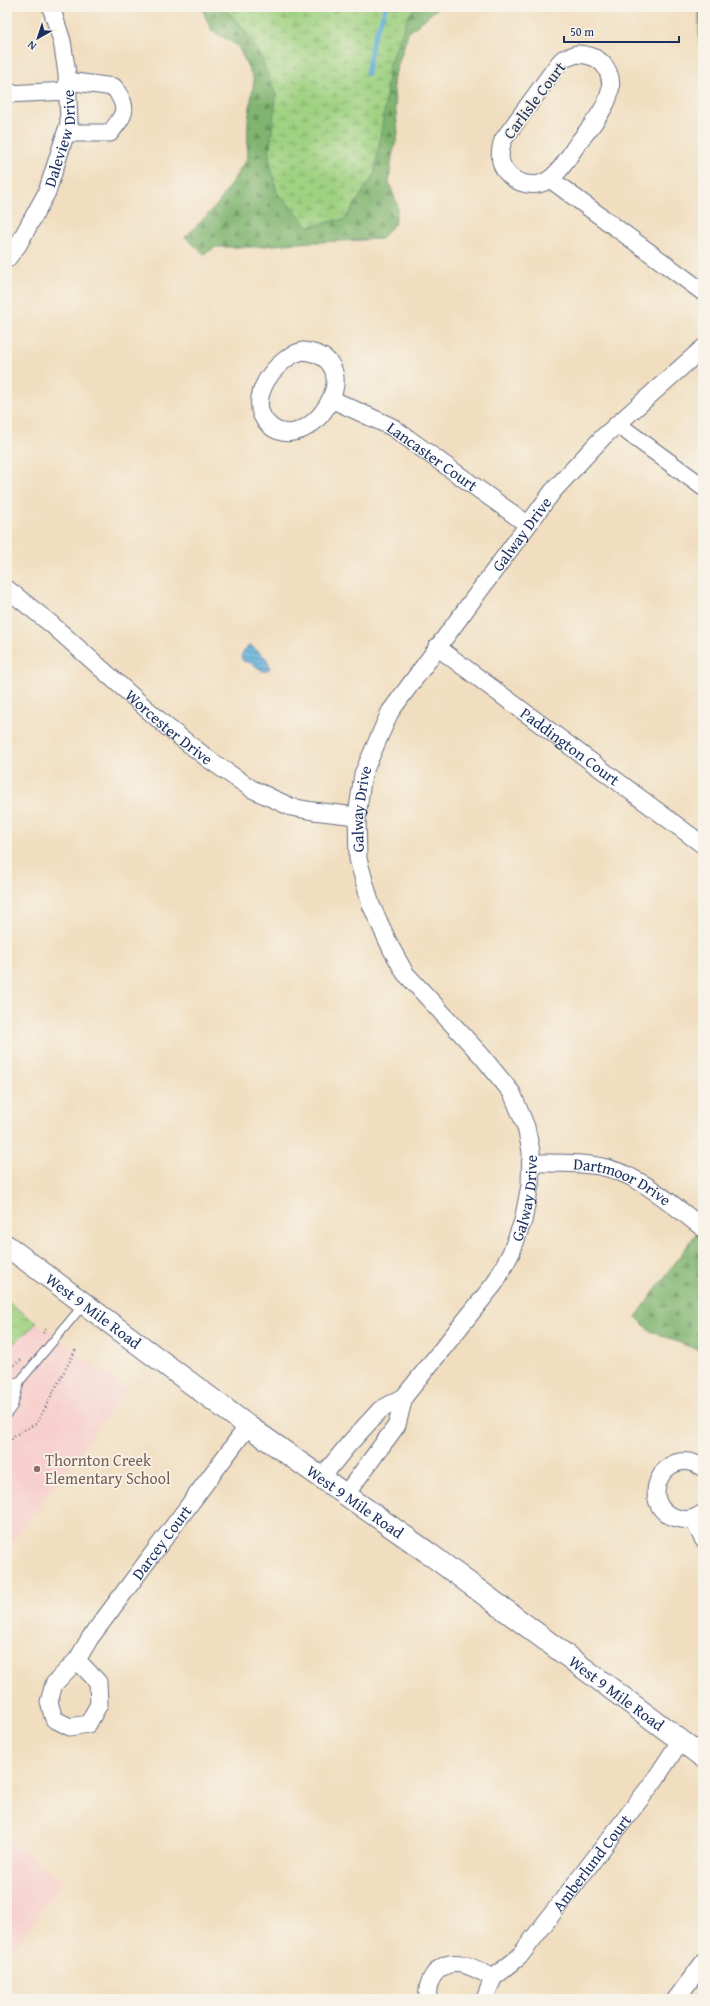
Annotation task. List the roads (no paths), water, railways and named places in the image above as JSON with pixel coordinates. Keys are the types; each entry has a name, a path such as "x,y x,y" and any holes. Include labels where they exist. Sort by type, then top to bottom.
{"street":[{"name":"Daleview Drive","path":"7,259 18,245 47,192 69,123 68,86 62,41 50,7"},
{"name":"Carlisle Court","path":"577,54 592,56 606,69 610,81 610,94 603,109 550,179 539,184 529,184 513,178 507,173 500,160 499,153 502,140 563,59 577,54"},
{"path":"7,94 68,86 114,87 123,100 123,117 110,133 66,133"},
{"path":"550,179 703,292"},
{"name":"Galway Drive","path":"322,1477 348,1445 380,1410 404,1397 495,1283 511,1253 523,1221 530,1185 531,1151 526,1127 512,1093 481,1055 405,973 391,948 371,905 358,859 356,816 363,774 390,712 527,524 575,465 617,424 703,348"},
{"path":"303,351 318,354 331,365 336,381 331,399 313,423 308,427 294,432 284,432 270,426 264,419 259,402 264,384 278,367 289,356 303,351"},
{"name":"Lancaster Court","path":"331,399 392,427 527,524"},
{"path":"617,424 703,487"},
{"name":"Worcester Drive","path":"7,589 50,623 167,727 252,789 291,807 356,816"},
{"name":"Paddington Court","path":"437,648 703,845"},
{"name":"Dartmoor Drive","path":"531,1163 599,1166 625,1174 645,1184 703,1228"},
{"name":"West 9 Mile Road","path":"7,1246 248,1426 346,1494 703,1757"},
{"name":"Galway Drive","path":"346,1494 397,1425 404,1397"},
{"name":"Darcey Court","path":"78,1660 90,1638 248,1426"},
{"path":"703,1468 694,1463 675,1463 667,1468 660,1476 656,1485 656,1495 659,1504 665,1512 673,1517 683,1520 698,1516 703,1539"},
{"name":"Amberlund Court","path":"493,1978 519,1957 654,1781 681,1740"},
{"path":"428,1999 427,1993 429,1981 436,1971 446,1965 457,1962 469,1965 493,1978 485,1999"},
{"path":"676,1999 703,1963"}],"lane":[{"path":"7,1414 13,1406 20,1381 84,1304"},
{"path":"7,1384 20,1381"}],"water":[{"path":"250,645 267,659 270,668 267,671 263,671 251,663 243,661 241,656"}],"waterway":[{"path":"367,74 373,40 386,7"}],"place":[{"name":"Thornton Creek Elementary School","path":"37,1469"}]}
